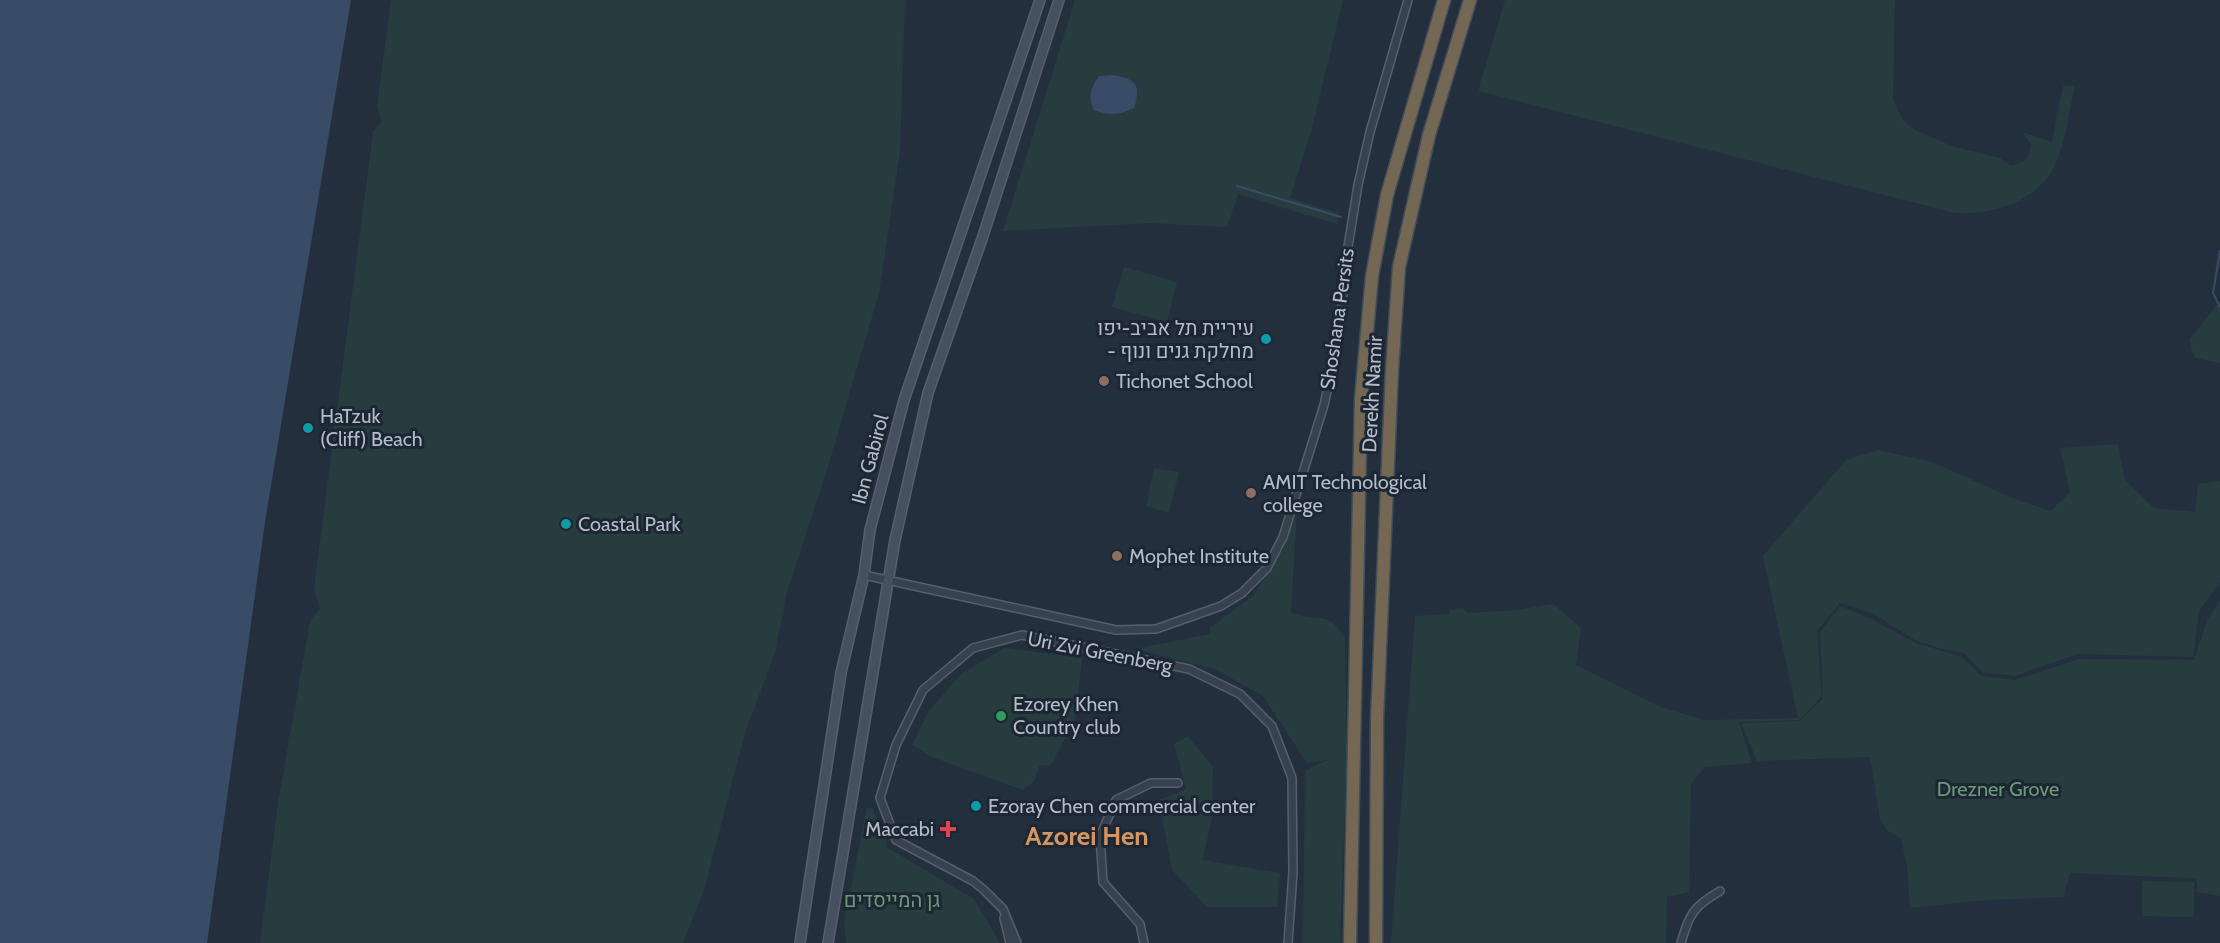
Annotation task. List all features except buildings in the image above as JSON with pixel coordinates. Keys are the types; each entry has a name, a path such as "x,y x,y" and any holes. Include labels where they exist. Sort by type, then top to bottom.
{"highway":[{"name":"Derekh Namir","path":"1350,943 1361,399 1372,276 1387,195 1443,0"},
{"name":"Derekh Namir","path":"1376,943 1377,720 1392,370 1399,267 1429,135 1470,0"}],"street":[{"name":"Ibn Gabirol","path":"800,943 841,673 864,575 870,530 904,400 1040,0"},
{"name":"Ibn Gabirol","path":"828,943 888,580 928,393 982,238 1059,0"},
{"name":"Shoshana Persits","path":"864,575 1116,630 1156,629 1221,606 1242,593 1267,568 1294,508 1324,405 1340,331 1345,265 1358,185 1370,132 1408,0"},
{"name":"Uri Zvi Greenberg","path":"1017,943 1003,909 973,881 896,840 880,798 896,745 923,690 973,648 1022,635 1189,669 1240,694 1272,726 1292,778 1293,872 1288,943"},
{"path":"1144,943 1140,924 1102,882 1100,836 1116,800 1151,783 1178,783"},
{"path":"1681,943 1693,912 1699,904 1720,891"},
{"path":"1003,909 1010,943"}],"green space":[{"name":"Coastal Park","path":"391,0 905,0 900,151 879,293 830,460 786,596 775,653 745,733 704,890 683,943 260,943 278,803 310,621 320,609 314,588 373,132 382,121 377,106"},
{"path":"1075,0 1343,0 1311,132 1290,198 1339,213 1337,224 1238,194 1227,227 1150,223 1003,231"},
{"path":"1505,0 1895,0 1893,99 1903,121 1915,130 1955,147 2000,158 2011,166 2023,161 2029,153 2031,144 2022,132 2052,142 2063,86 2075,86 2065,135 2056,163 2049,176 2039,187 2014,203 1999,208 1955,213 1478,91"},
{"path":"1124,267 1177,282 1167,322 1112,307"},
{"path":"2217,305 2220,307 2220,363 2195,358 2189,340"},
{"path":"2118,444 2125,480 2154,508 2195,512 2198,484 2220,481 2220,582 2199,611 2193,657 2078,654 2014,676 1982,672 1964,653 1915,640 1872,613 1840,603 1817,631 1822,696 1799,720 1739,722 1752,763 1705,767 1691,784 1689,892 1667,897 1666,943 1391,943 1415,616 1450,614 1448,610 1462,608 1468,613 1517,610 1553,604 1581,628 1576,665 1661,707 1704,720 1798,718 1763,556 1846,460 1878,450 1932,462 2015,499 2050,511 2070,493 2060,448"},
{"path":"1154,468 1179,472 1169,513 1146,506"},
{"path":"1297,510 1291,612 1327,620 1339,629 1345,638 1347,750 1340,943 1303,943 1305,771 1327,760 1307,763 1263,696 1215,669 1134,649 1210,634 1210,628 1253,596 1284,548"},
{"name":"Drezner Grove","path":"2220,600 2220,896 2196,892 2197,879 2070,873 2063,897 1986,900 1910,908 1907,866 1901,839 1887,830 1880,819 1870,757 1757,761 1741,723 1799,721 1823,699 1820,632 1840,606 1869,618 1916,643 1962,657 1981,676 2015,680 2079,659 2194,660 2207,621"},
{"name":"Ezorey Khen Country club","path":"1004,648 1082,658 1075,719 1051,765 1039,766 1035,780 1023,790 934,758 912,745 928,712 961,674"},
{"path":"1188,736 1213,767 1212,816 1203,860 1280,873 1277,907 1207,907 1172,870 1159,800 1186,789 1174,744"},
{"name":"גן המייסדים","path":"867,807 873,809 888,848 974,899 1000,943 846,943 844,921"},
{"path":"2142,881 2194,882 2194,917 2142,916"}],"water":[{"path":"0,0 351,0 265,522 207,943 0,943"},
{"path":"1112,75 1135,84 1137,94 1134,108 1114,114 1094,110 1090,97 1094,85 1099,76"}],"waterway":[{"path":"1237,186 1341,217"},
{"path":"2220,251 2213,293 2220,307"}],"place":[{"name":"עיריית תל אביב-יפו - מחלקת גנים ונוף","path":"1266,339"},
{"name":"Tichonet School","path":"1104,381"},
{"name":"HaTzuk (Cliff) Beach","path":"308,428"},
{"name":"AMIT Technological college","path":"1251,493"},
{"name":"Coastal Park","path":"566,524"},
{"name":"Mophet Institute","path":"1117,556"},
{"name":"Ezorey Khen Country club","path":"1001,716"},
{"name":"Ezoray Chen commercial center","path":"976,806"},
{"name":"Maccabi","path":"948,829"}],"district":[{"name":"Azorei Hen","path":"1087,836"}]}
